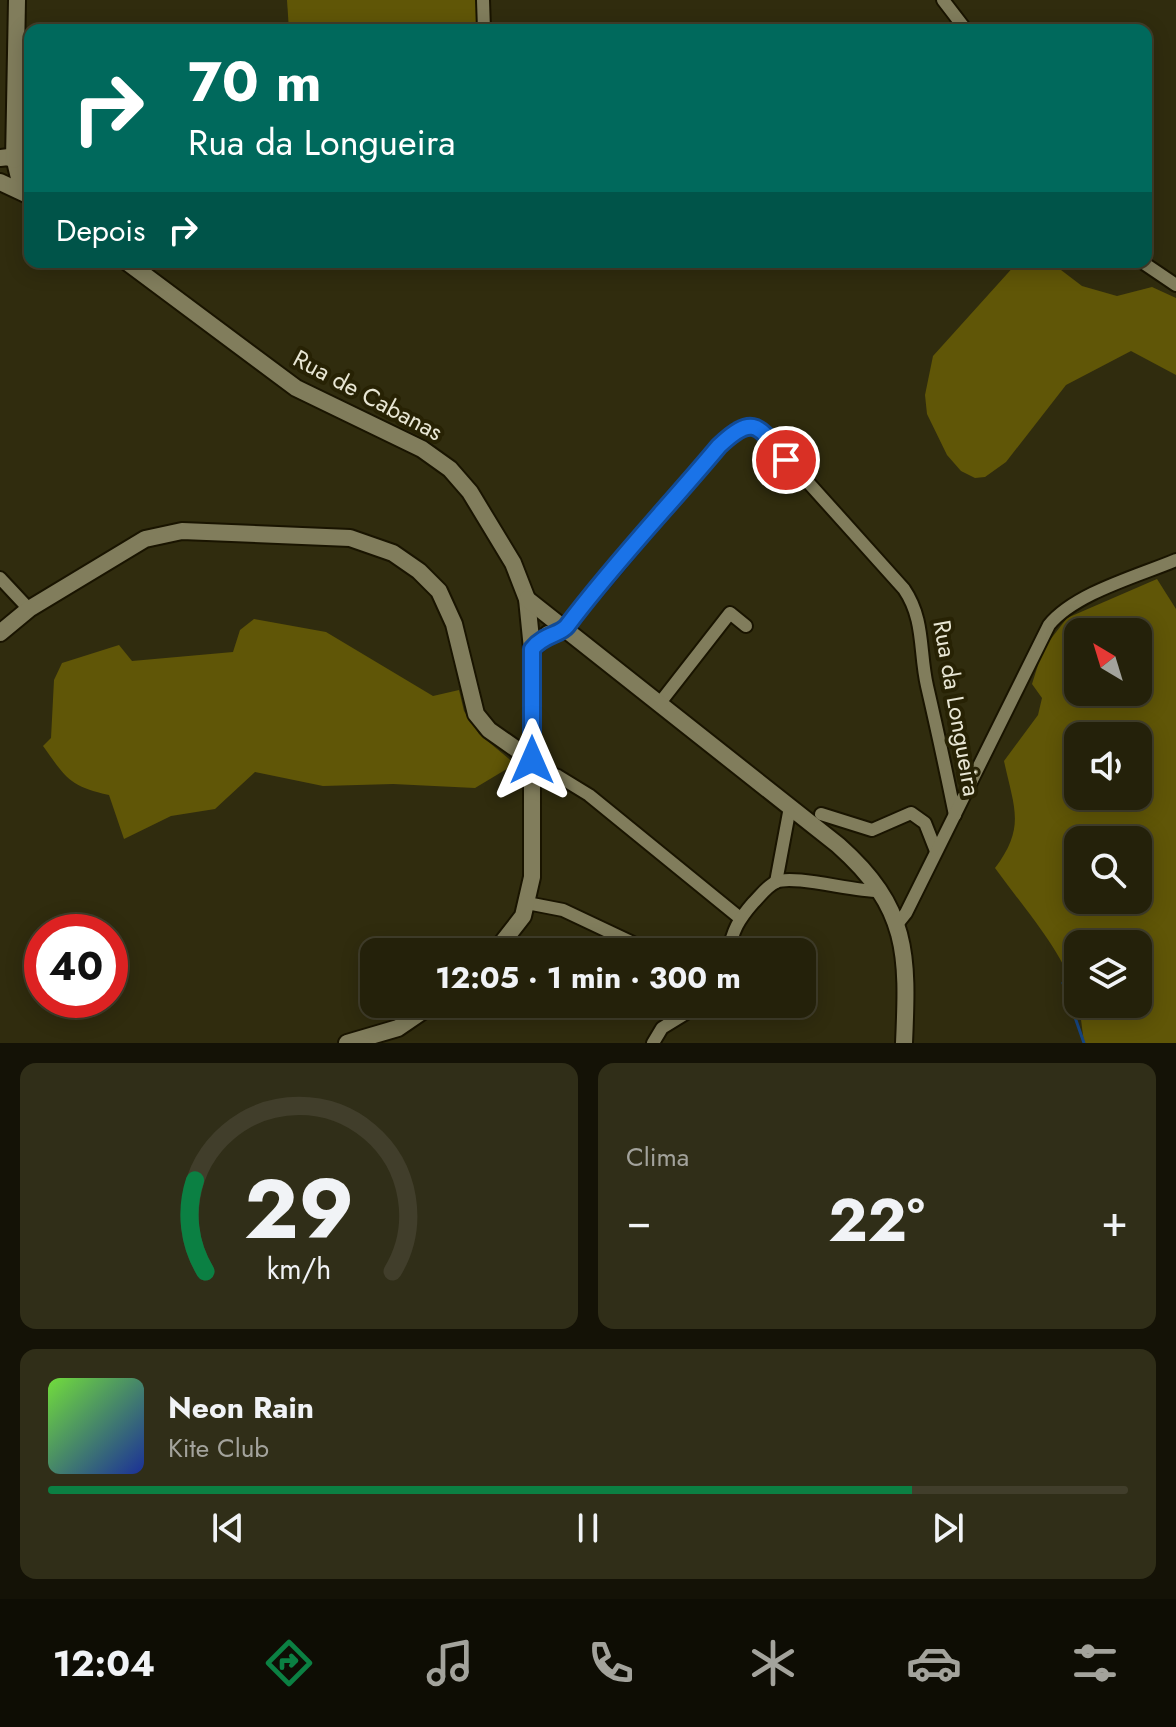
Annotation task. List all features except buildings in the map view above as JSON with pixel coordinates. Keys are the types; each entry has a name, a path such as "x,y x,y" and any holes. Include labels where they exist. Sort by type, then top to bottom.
{"street":[{"path":"11,174 17,0"},
{"path":"483,0 484,24"},
{"path":"943,0 961,24"},
{"name":"Rua de Cabanas","path":"135,268 296,388 422,449 450,469 492,527 519,575 527,599 532,649 532,877 527,903"},
{"path":"1151,268 1176,285"},
{"name":"Rua da Longueira","path":"564,630 719,446 739,427 749,426 762,431 916,606 926,683 955,815"},
{"path":"0,633 29,609 145,539 182,531 350,538 393,553 419,571 439,591 454,624 476,714 489,730 532,764 589,795 740,918"},
{"path":"898,923 906,913 1049,625 1059,613 1077,602 1176,560"},
{"path":"0,578 29,609"},
{"path":"527,599 851,856 880,891 898,923 906,962 904,1043"},
{"path":"659,704 730,613 746,626"},
{"path":"532,649 548,634 564,630"},
{"path":"776,882 790,807"},
{"path":"821,814 872,830 911,813 925,823 936,851"},
{"path":"731,938 740,918 776,882 791,879 861,892 880,891"},
{"path":"506,938 523,916 527,903 563,910 622,938"},
{"path":"347,1043 398,1028 413,1018"},
{"path":"653,1043 662,1028 678,1018"}],"shaded area":[{"path":"287,0 477,0 479,24 289,24"},
{"path":"1012,268 1061,270 1082,286 1117,296 1152,287 1176,298 1176,375 1131,351 1066,385 1006,462 985,477 975,478 961,471 947,455 927,414 925,395 933,356"},
{"path":"1157,579 1176,609 1176,1043 1084,1043 1081,1018 1152,1018 1152,930 1064,930 1064,966 995,868 1005,854 1014,829 1014,805 1004,761 1038,715 1042,698 1032,684 1043,649 1064,622 1064,706 1152,706 1152,618 1067,618"},
{"path":"254,619 326,632 433,696 459,690 464,711 479,734 515,764 475,788 393,784 323,786 255,772 215,809 171,816 124,839 109,795 85,788 70,779 43,746 51,738 54,680 62,663 119,645 132,661 233,652 240,630"}],"waterway":[{"path":"1063,983 1084,1043"}],"route":[{"path":"532,760 532,649 548,634 564,630 600,583 739,427 749,426 762,431 786,460"}]}
